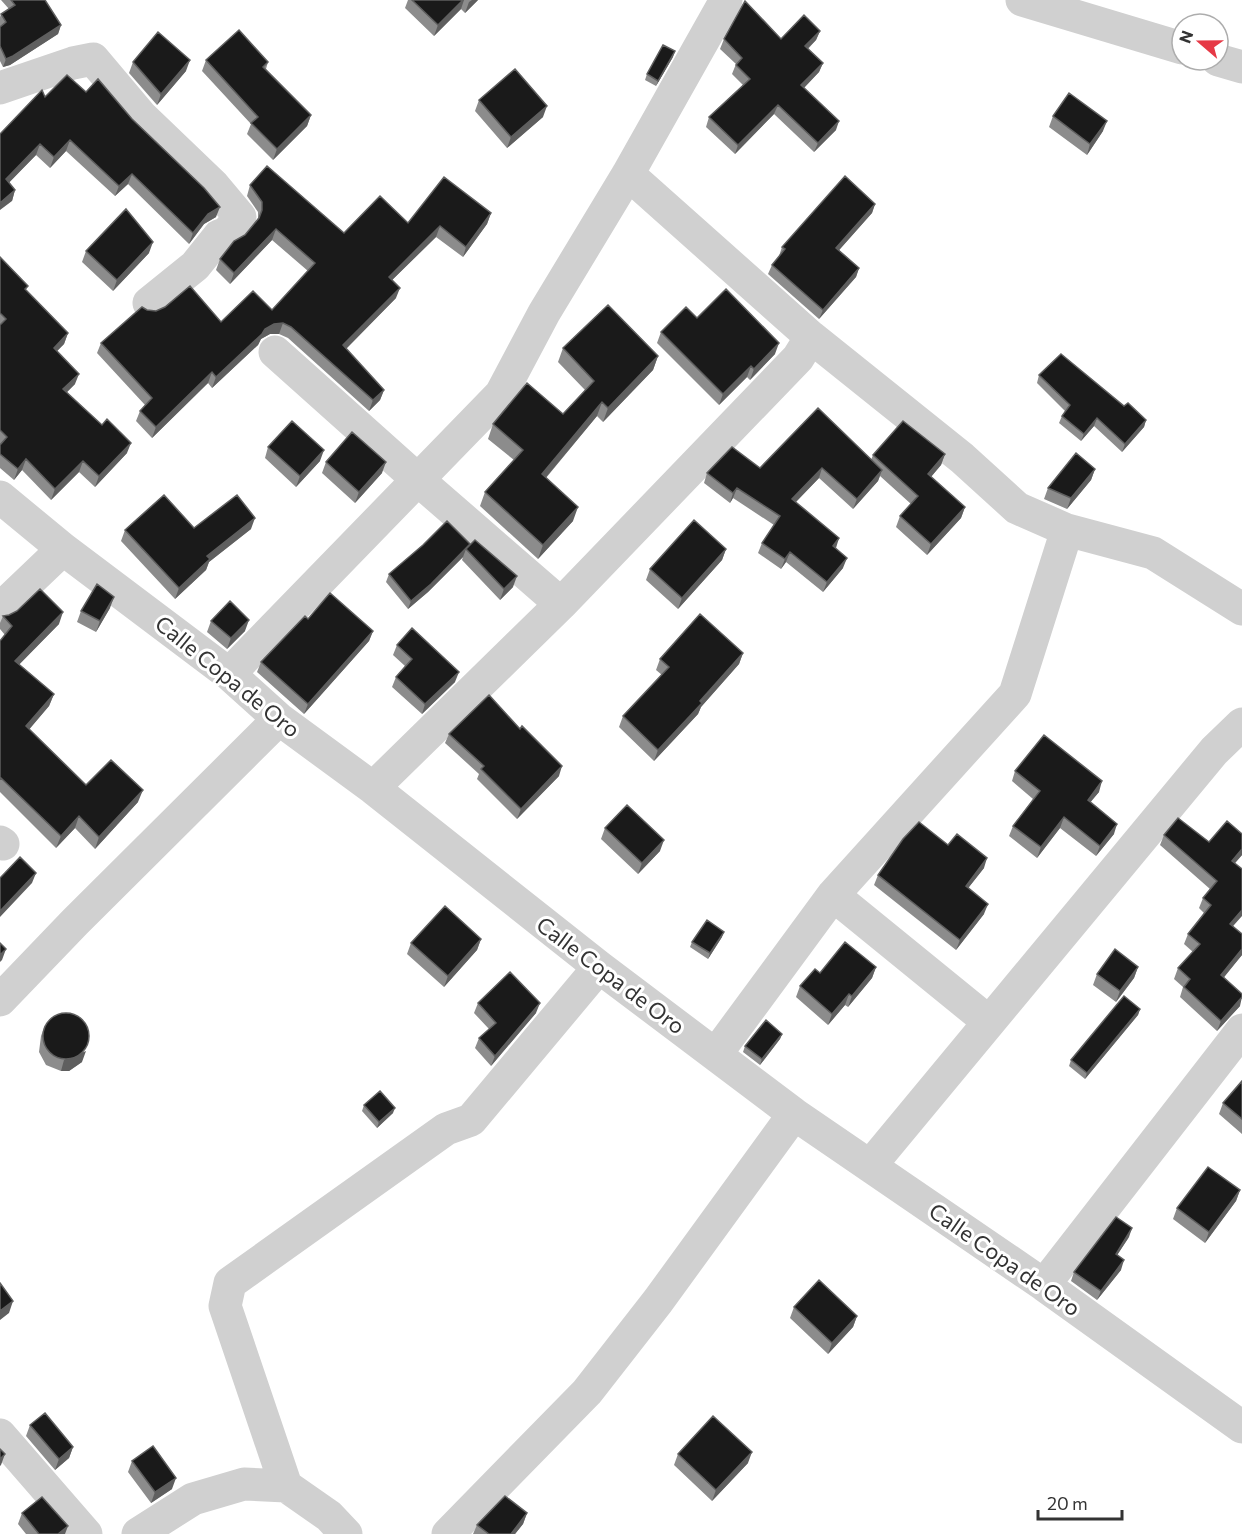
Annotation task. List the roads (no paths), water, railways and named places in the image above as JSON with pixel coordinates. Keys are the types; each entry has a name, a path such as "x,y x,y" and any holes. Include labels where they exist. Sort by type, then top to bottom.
{"street":[{"path":"229,674 501,394 544,313 628,174 726,0"},
{"path":"1024,0 1170,44"},
{"path":"0,88 73,63 93,59 141,116 214,186 240,217 226,233 219,237 195,266 149,303"},
{"path":"628,174 811,337 962,458 1017,508 1067,530 1153,553 1242,609"},
{"path":"373,788 561,604 798,358 811,337"},
{"path":"275,352 561,604"},
{"name":"Calle Copa de Oro","path":"0,497 63,549 229,674 279,719 373,788 599,967 794,1114 1242,1426"},
{"path":"716,1054 833,896 1015,693 1067,530"},
{"path":"0,609 63,549"},
{"path":"0,1000 279,719"},
{"path":"870,1166 1214,751 1242,724"},
{"path":"833,896 989,1022"},
{"path":"286,1486 225,1306 230,1283 446,1129 471,1120 599,967"},
{"path":"1044,1286 1242,1030"},
{"path":"448,1534 587,1392 658,1301 794,1114"},
{"path":"0,1435 86,1534"},
{"path":"138,1534 193,1499 244,1484 286,1486 329,1516 346,1534"}]}
